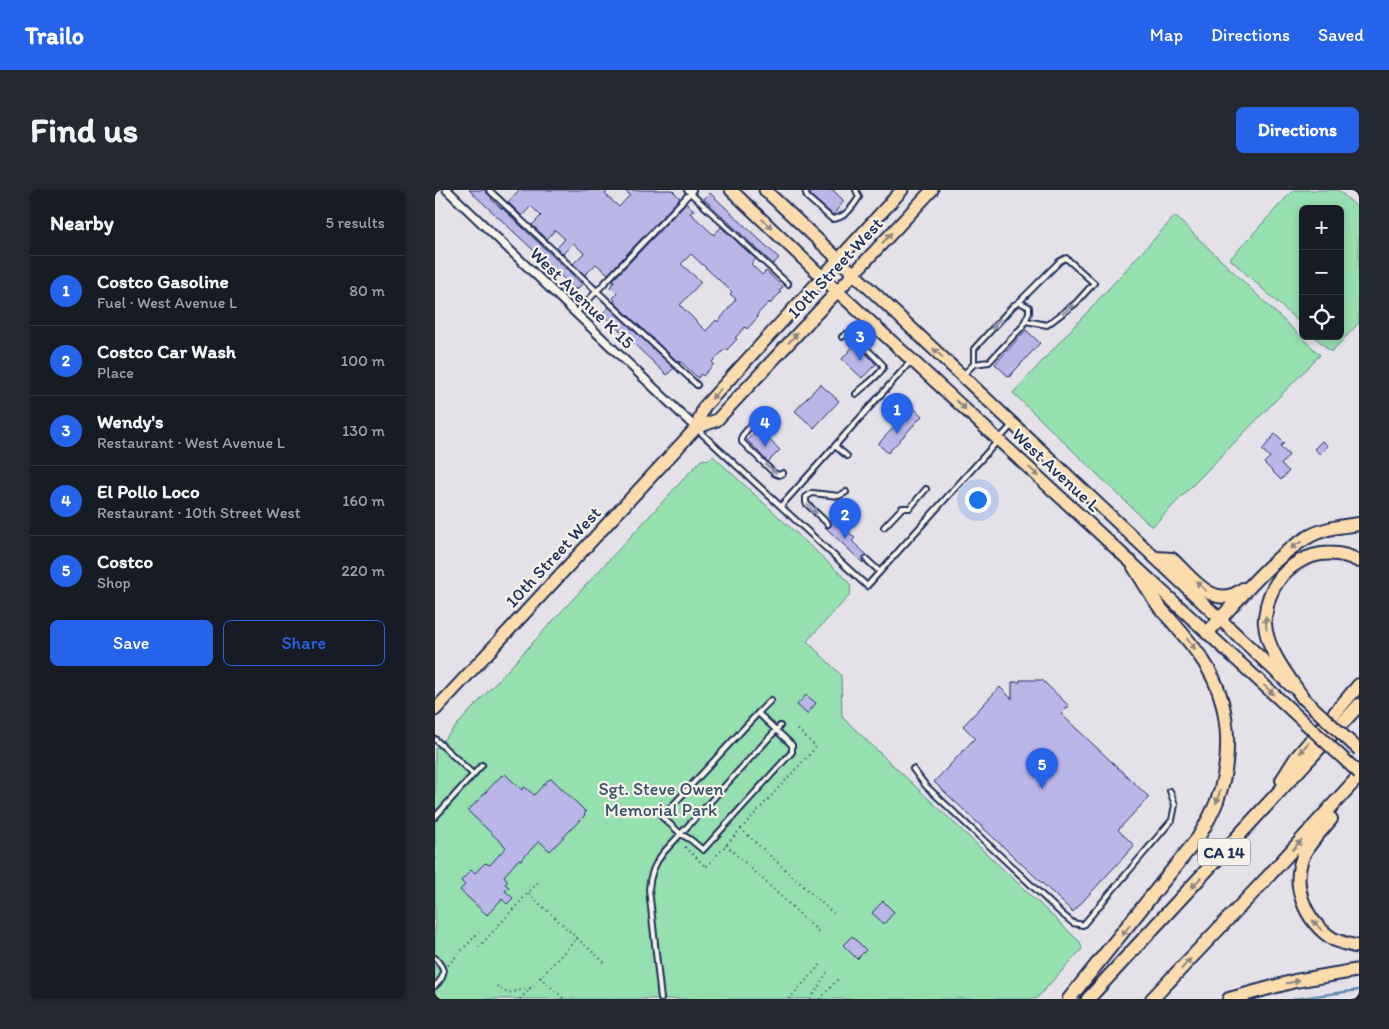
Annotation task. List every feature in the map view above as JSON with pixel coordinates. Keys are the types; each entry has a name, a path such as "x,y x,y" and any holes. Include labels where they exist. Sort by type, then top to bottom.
{"highway":[{"path":"1207,633 1283,553 1312,535 1334,527 1359,524"},
{"path":"1303,698 1271,647 1264,623 1267,600 1277,581 1288,568 1305,559 1320,554 1336,554 1352,557 1359,561"},
{"path":"1156,558 1172,559 1209,594 1223,598 1234,596 1244,587 1258,580"},
{"path":"1069,999 1197,838 1209,820 1217,801 1227,753 1225,711 1206,664 1189,640 1159,607 1134,567"},
{"path":"1267,805 1296,758 1359,685"},
{"name":"CA 14","path":"1088,999 1359,705"},
{"name":"CA 14","path":"1152,999 1265,880 1359,775"},
{"path":"1359,787 1326,824 1305,852 1298,874 1301,896 1307,914 1322,931 1335,940 1359,947"},
{"path":"1229,999 1295,982 1359,970"}],"main road":[{"name":"West Avenue L","path":"731,190 822,277 1359,775"},
{"name":"West Avenue L","path":"765,190 1359,750"},
{"name":"10th Street West","path":"435,710 697,428 704,407 902,190"},
{"name":"10th Street West","path":"697,428 717,420 932,190"}],"street":[{"name":"West Avenue K 15","path":"447,190 697,428"}],"lane":[{"path":"489,190 697,384"},
{"path":"805,190 807,197 832,219 839,218 853,206 859,197 856,190"},
{"path":"576,313 690,191 788,284"},
{"path":"974,364 974,348 1013,306 1060,261 1066,258 1094,283 1076,303 1047,326 1026,321"},
{"path":"963,376 974,364 989,362 1026,321 1029,307 1019,302"},
{"path":"842,337 846,334 854,336 883,365 880,374 856,394"},
{"path":"781,506 912,360"},
{"path":"771,414 757,418 742,436 742,442 774,472 779,475 783,474"},
{"path":"697,428 867,586 1013,423"},
{"path":"835,446 847,456"},
{"path":"884,527 902,508 910,508 926,490"},
{"path":"828,524 806,503 806,497 812,493 839,496 847,492"},
{"path":"866,559 879,572"},
{"path":"758,713 778,728 792,744 793,752 703,850 662,817 758,713 771,700"},
{"path":"661,999 650,897 650,881 655,864 778,728"},
{"path":"435,739 474,775"},
{"path":"435,817 483,765"},
{"path":"913,769 926,786 1062,914 1073,923 1083,925 1172,820 1175,804 1170,791"},
{"path":"435,958 443,967 441,980 435,986"}],"path":[{"path":"795,727 816,747 726,845 819,932"},
{"path":"741,829 835,915"},
{"path":"479,947 541,879"},
{"path":"529,893 606,964"},
{"path":"443,967 450,964 479,932"},
{"path":"520,999 577,938"},
{"path":"789,999 822,963"},
{"path":"811,999 829,970"},
{"path":"540,977 564,999"},
{"path":"820,999 839,978"},
{"path":"497,986 507,993 531,988"}],"green space":[{"path":"1293,190 1338,190 1359,209 1359,323 1344,339 1344,205 1299,205 1299,322 1230,259"},
{"path":"1175,216 1299,335 1299,340 1304,340 1320,355 1152,527 1013,393"},
{"path":"1318,340 1343,340 1331,352"},
{"name":"Sgt. Steve Owen Memorial Park","path":"713,456 849,583 851,589 849,596 807,641 841,675 842,717 1080,942 1082,949 1036,999 435,999 435,749 701,460 710,459"}],"building":[{"path":"469,190 485,190 491,199 582,284 576,290"},
{"path":"519,190 609,190 605,194 619,207 630,195 624,190 672,190 680,198 608,274 596,264 585,275 573,264 584,253 573,243 563,254 557,248 565,239 555,230 547,239 532,225 541,216 531,206 522,216 508,202"},
{"path":"814,190 833,190 843,200 833,215 810,195"},
{"path":"710,193 779,258 773,264 704,199"},
{"path":"686,203 694,210 690,213 714,235 721,227 756,259 751,264 762,275 766,271 783,287 779,291 781,292 756,316 758,317 747,329 745,327 726,351 725,349 712,362 714,364 703,376 701,374 698,378 680,361 679,363 614,302 613,298 617,294 610,287 615,281 613,280","holes":["691,254 732,292 730,294 736,299 718,322 716,320 706,331 680,305 701,282 681,264"]},
{"path":"609,307 674,368 667,375 602,314"},
{"path":"1026,330 1040,343 1009,377 995,364"},
{"path":"856,343 876,364 862,378 842,359"},
{"path":"820,384 839,401 814,428 795,411"},
{"path":"913,407 922,416 888,453 878,444"},
{"path":"758,429 780,450 768,462 747,440"},
{"path":"1275,434 1284,443 1280,447 1289,455 1281,465 1289,471 1281,480 1264,463 1270,457 1262,450"},
{"path":"1322,441 1328,446 1320,454 1314,449"},
{"path":"833,518 855,538 852,541 868,556 863,557 863,563 825,527 831,526 830,521"},
{"path":"1020,680 1042,680 1069,706 1061,714 1149,797 1118,830 1134,845 1133,847 1073,912 934,782 975,738 963,726 1000,687 1012,699 1012,682 1020,682"},
{"path":"806,695 816,703 807,714 797,705"},
{"path":"505,774 522,790 524,787 534,795 548,780 552,779 586,812 550,851 539,841 521,860 519,859 504,876 508,881 505,884 509,887 505,891 513,898 507,904 502,899 487,915 460,890 465,885 461,881 471,870 475,873 485,863 490,865 506,847 468,811"},
{"path":"883,901 894,912 884,924 872,913"},
{"path":"852,936 866,950 857,959 843,945"}],"waterway":[{"path":"1294,999 1359,990"}],"place":[{"name":"Wendy's","path":"860,361"},
{"name":"Costco Gasoline","path":"897,434"},
{"name":"El Pollo Loco","path":"765,447"},
{"name":"Costco Car Wash","path":"845,539"},
{"name":"Costco","path":"1042,789"}]}
